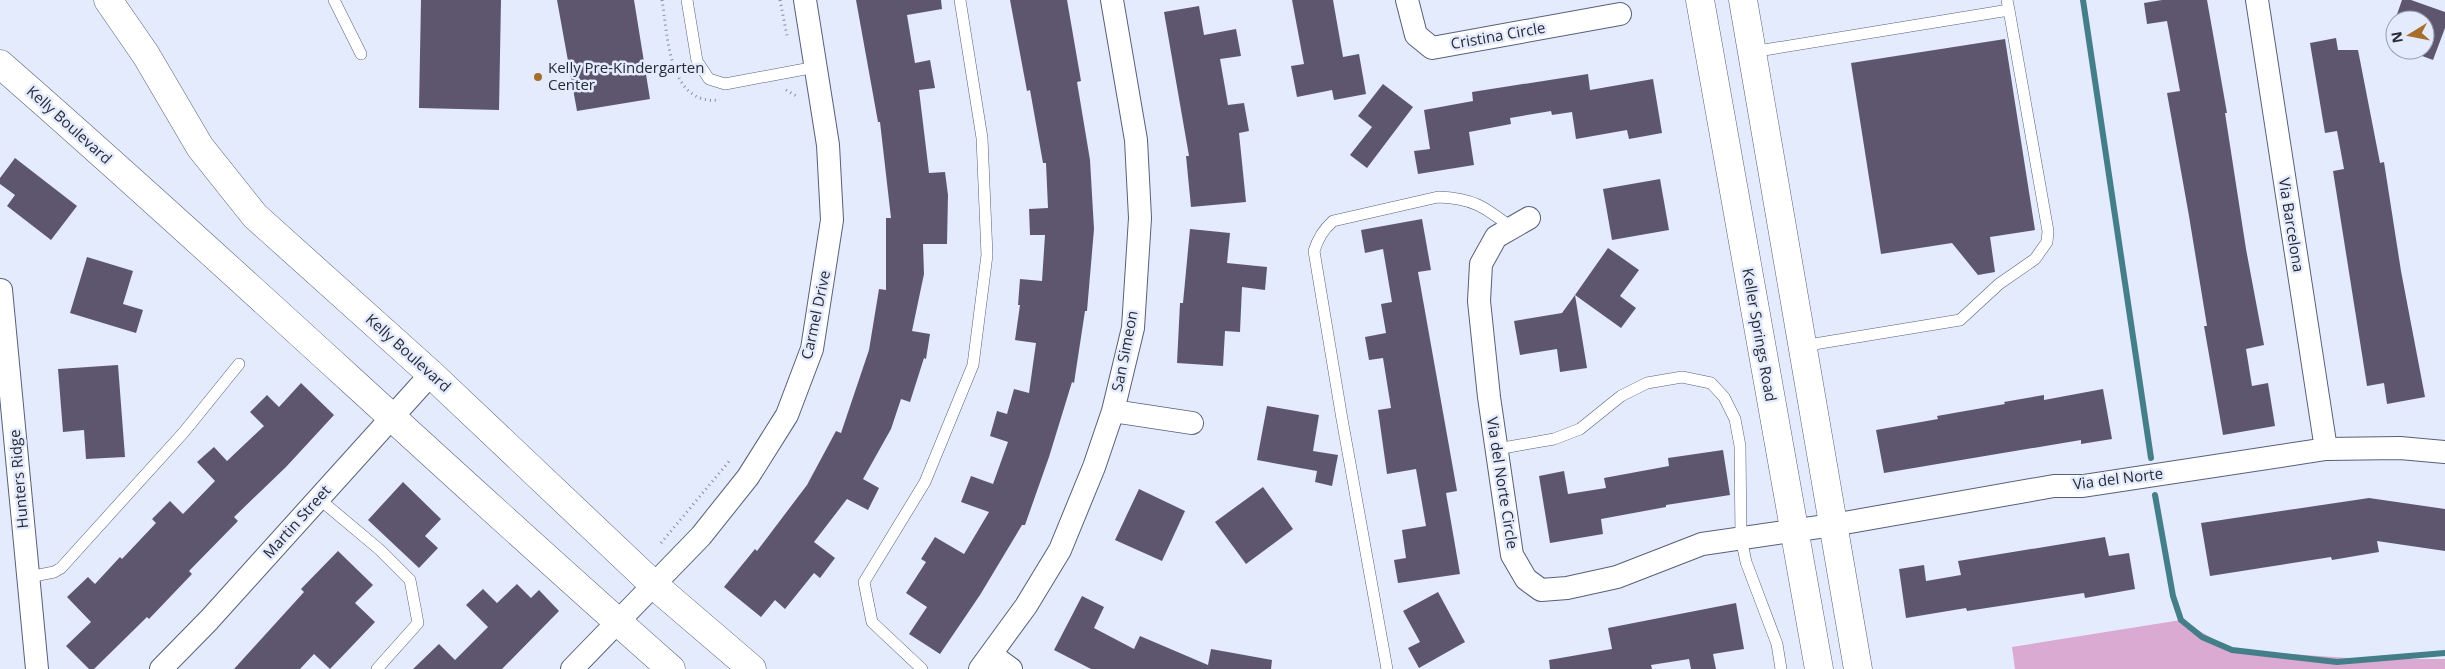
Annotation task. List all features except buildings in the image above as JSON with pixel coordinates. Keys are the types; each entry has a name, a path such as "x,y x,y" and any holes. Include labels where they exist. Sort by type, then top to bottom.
{"main road":[{"name":"Kelly Boulevard","path":"108,0 146,55 200,147 255,216 431,374 654,585 752,669"},
{"name":"Keller Springs Road","path":"1700,0 1819,669"},
{"path":"1743,0 1858,669"},
{"path":"1711,59 1752,52"},
{"name":"Kelly Boulevard","path":"0,64 96,148 391,419 671,669"}],"street":[{"name":"Carmel Drive","path":"572,669 701,536 748,477 787,415 812,349 832,220 828,145 805,0"},
{"name":"San Simeon","path":"986,662 1026,606 1060,550 1094,467 1113,411 1133,328 1140,218 1136,140 1112,0"},
{"name":"Cristina Circle","path":"1407,0 1416,35 1432,48 1620,14"},
{"name":"Via Barcelona","path":"2257,0 2326,449"},
{"name":"Via del Norte Circle","path":"1520,223 1496,237 1481,264 1479,301 1512,555 1526,579 1541,590 1567,588 1617,577 1702,544 1793,530"},
{"name":"Hunters Ridge","path":"1,290 37,669"},
{"name":"Martin Street","path":"161,669 209,620 431,374"},
{"path":"1113,411 1192,423"},
{"name":"Via del Norte","path":"1793,530 1833,525 2054,486 2083,486 2326,449 2400,448 2445,452"},
{"path":"986,662 1011,669"}],"lane":[{"path":"334,0 361,54"},
{"path":"687,0 697,61 709,79 725,84 816,67"},
{"path":"922,669 872,622 864,582 925,482 973,365 988,255 982,138 960,0"},
{"path":"1752,52 2008,5 2048,231 2047,242 2035,258 1999,284 1960,320 1802,346"},
{"path":"1387,669 1314,251 1317,240 1324,229 1333,221 1438,197 1454,198 1482,205 1520,223"},
{"path":"29,577 54,572 60,568 184,432 239,364"},
{"path":"1497,450 1554,439 1580,430 1621,396 1647,383 1682,377 1711,383 1724,397 1735,419 1740,446 1741,538 1746,562 1768,615 1777,644 1780,669"},
{"path":"318,498 380,550 410,580 418,623 377,669"}],"path":[{"path":"780,0 799,104"},
{"path":"656,549 736,453"}],"shaded area":[{"path":"2181,620 2232,650 2364,659 2445,659 2445,669 2015,669 2012,647"}],"waterway":[{"path":"2083,0 2151,458"},
{"path":"2155,495 2173,596 2181,620 2202,637 2232,650 2337,662 2445,653"}],"place":[{"name":"Kelly Pre-Kindergarten Center","path":"538,77"}]}
